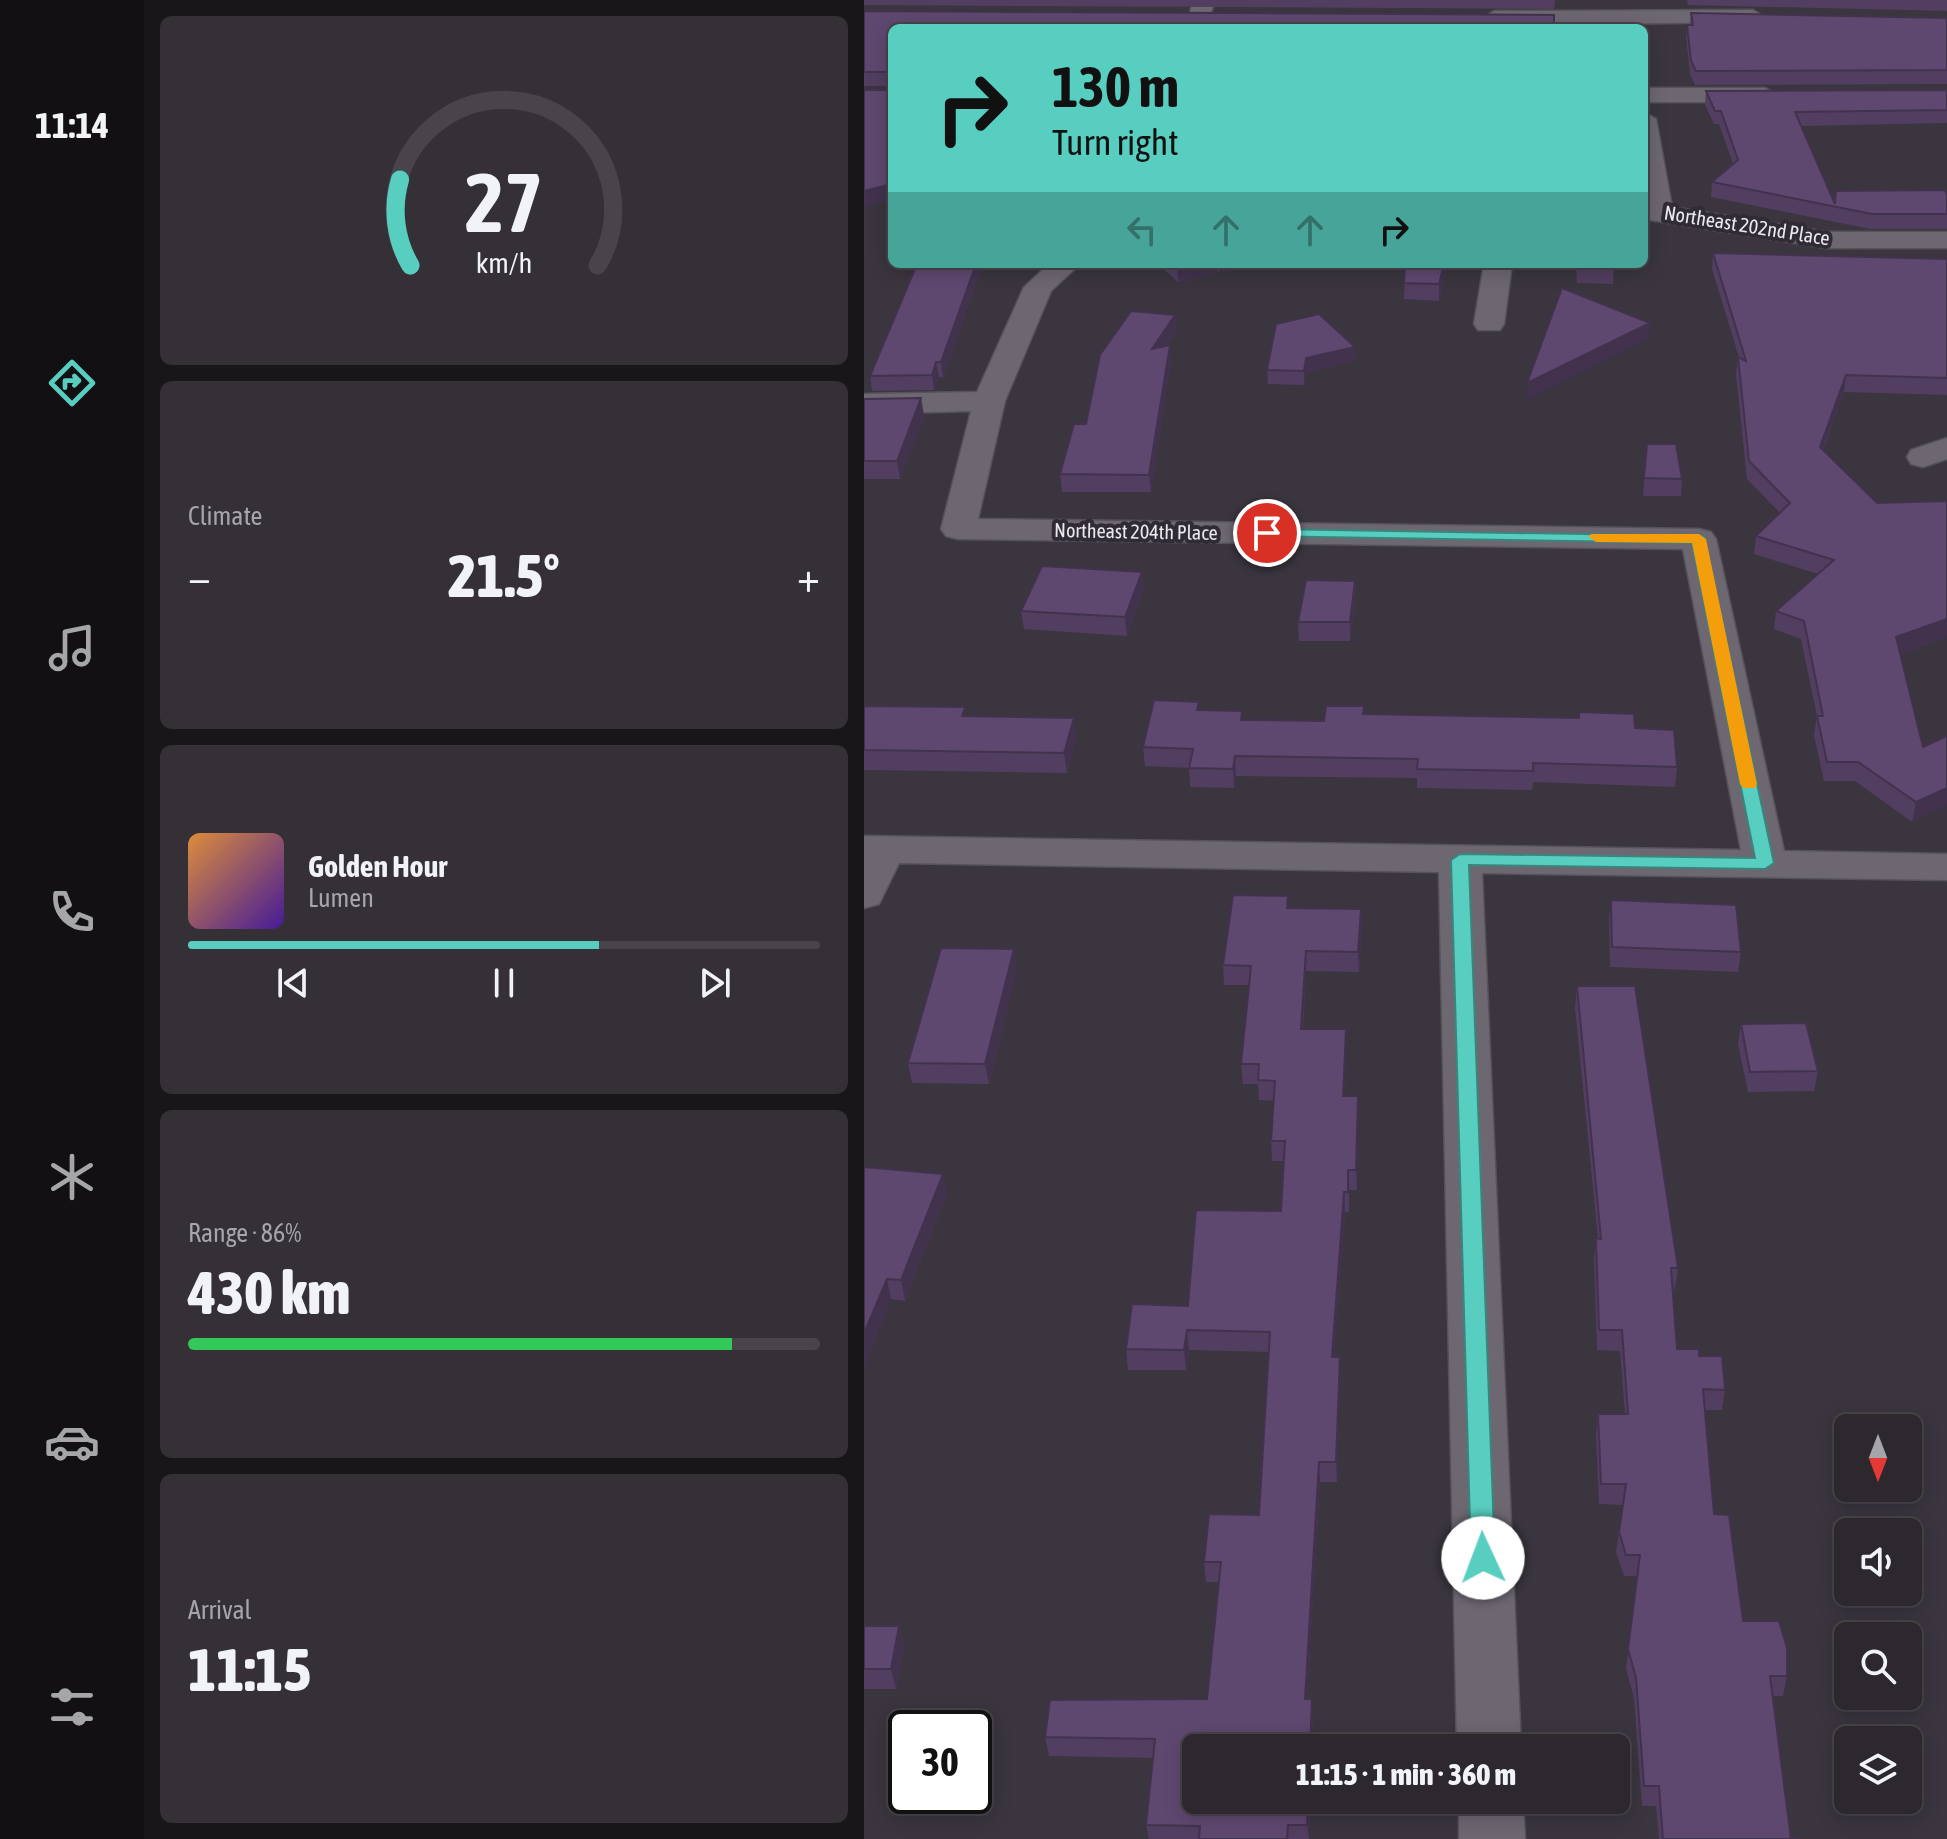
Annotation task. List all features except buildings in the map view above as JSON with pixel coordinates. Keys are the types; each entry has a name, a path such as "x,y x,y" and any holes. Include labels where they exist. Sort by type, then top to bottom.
{"street":[{"path":"1472,18 1584,19 1619,14 1775,17"},
{"path":"1648,95 1788,95"},
{"path":"1648,165 1652,211"},
{"name":"Northeast 202nd Place","path":"1652,211 1827,240 1947,240"},
{"path":"864,404 989,401 1038,287 1061,268"},
{"path":"1489,324 1497,268"},
{"name":"Northeast 204th Place","path":"989,401 958,529 1699,539 1765,863"},
{"path":"864,894 874,849 1947,867"},
{"path":"1460,860 1489,1734"},
{"path":"1491,1814 1492,1839"}],"slow traffic":[{"path":"1596,537 1699,539 1749,784"}],"route":[{"path":"1267,533 1699,539 1765,863 1460,860 1483,1558"}]}
